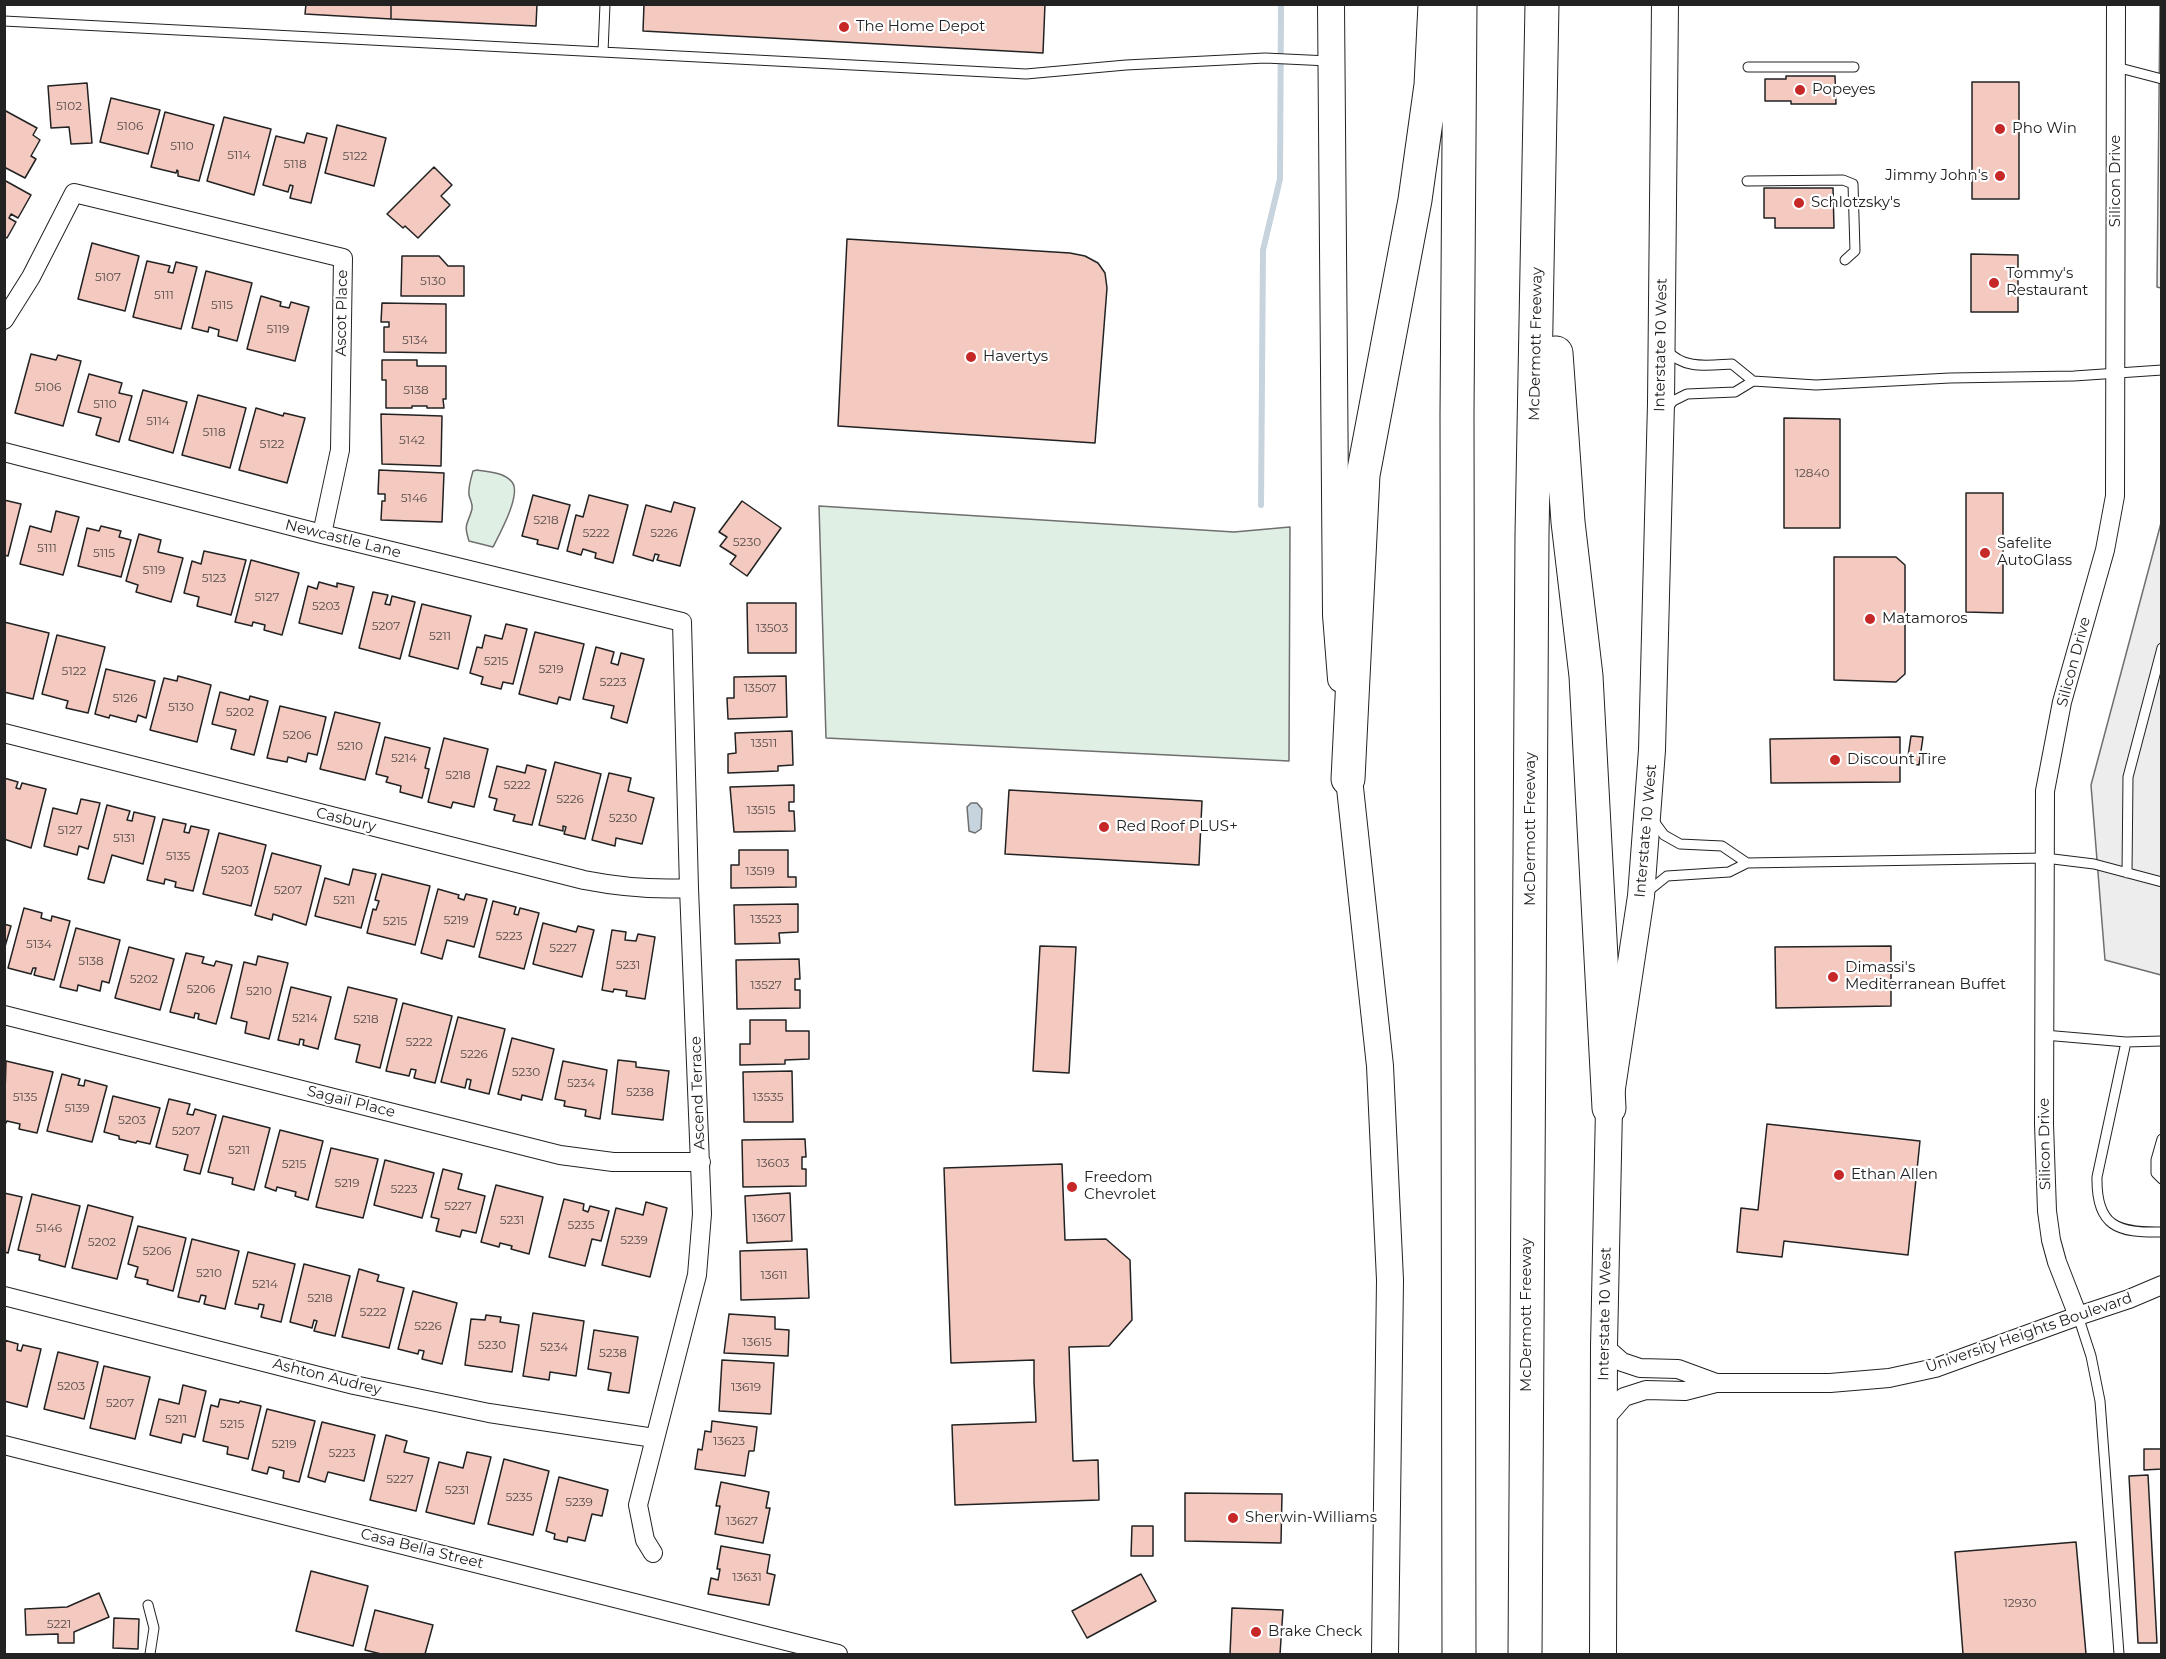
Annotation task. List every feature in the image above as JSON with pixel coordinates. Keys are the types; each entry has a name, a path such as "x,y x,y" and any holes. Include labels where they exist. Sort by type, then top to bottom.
{"highway":[{"path":"1348,779 1363,474 1415,200 1431,85 1435,4"},
{"path":"1459,1654 1457,414 1460,4"},
{"name":"McDermott Freeway","path":"1525,1654 1532,534 1542,4"},
{"path":"1541,44 1558,401 1568,522 1586,676 1609,1108"}],"main road":[{"path":"1331,4 1336,615 1348,779 1380,1065 1390,1280 1385,1654"},
{"name":"Interstate 10 West","path":"1603,1654 1604,1346 1609,1108 1641,896 1652,750 1660,422 1665,4"}],"street":[{"name":"Silicon Drive","path":"2078,1316 2050,1240 2047,1211 2044,1135 2045,791 2062,702 2105,550 2115,495 2116,4"},
{"name":"Ascot Place","path":"4,320 31,277 74,193 343,258 340,450 322,534"},
{"name":"Newcastle Lane","path":"4,452 322,534 682,622"},
{"name":"Ascend Terrace","path":"653,1552 645,1540 638,1505 698,1268 702,1214 689,888 682,622"},
{"name":"Casbury","path":"4,733 584,880 654,890 689,888"},
{"name":"Sagail Place","path":"4,1014 560,1155 613,1162 701,1162"},
{"name":"University Heights Boulevard","path":"1604,1420 1624,1397 1646,1390 1685,1391 1716,1383 1830,1383 1889,1378 1935,1368 2129,1299 2162,1285"},
{"name":"Ashton Audrey","path":"4,1296 354,1385 489,1413 654,1438"},
{"name":"University Heights Boulevard","path":"1604,1346 1622,1362 1640,1368 1678,1369 1716,1383"},
{"name":"Casa Bella Street","path":"4,1445 838,1654"}],"lane":[{"path":"603,52 605,4"},
{"path":"4,21 1026,74 1126,65 1265,58 1332,61"},
{"path":"1748,67 1854,68"},
{"path":"2116,67 2162,79"},
{"path":"1747,181 1843,180 1853,184 1854,251 1845,260"},
{"path":"1661,343 1671,356 1682,362 1695,365 1732,364 1753,381"},
{"path":"1660,422 1673,401 1687,394 1735,392 1753,381 1816,385 1950,378 2074,376 2162,370"},
{"path":"2127,873 2128,777 2162,648"},
{"path":"1648,814 1664,835 1680,844 1722,846 1747,863"},
{"path":"1641,896 1667,876 1729,872 1747,863 2045,858 2094,864 2162,882"},
{"path":"2044,1035 2126,1042 2162,1041"},
{"path":"2126,1042 2097,1177 2097,1195 2102,1210 2112,1225 2124,1230 2162,1232"},
{"path":"2162,1139 2156,1160 2156,1173 2162,1179"},
{"path":"2078,1316 2091,1356 2100,1401 2119,1654"},
{"path":"148,1605 154,1628 150,1654"}],"green space":[{"path":"473,471 505,476 512,482 514,488 512,505 493,547 469,541 467,535 467,524 472,507 469,486"},
{"path":"819,506 1234,532 1290,527 1289,761 826,738"}],"shaded area":[{"path":"2161,4 2161,288 2157,287"},
{"path":"2161,523 2161,975 2105,960 2091,785"},
{"path":"971,803 977,803 982,809 981,829 975,833 969,831 967,807"}],"building":[{"path":"306,4 391,4 391,19 305,14"},
{"path":"391,4 537,4 536,26 391,19"},
{"name":"The Home Depot","path":"644,4 1045,4 1043,53 643,31"},
{"name":"Popeyes","path":"1786,76 1835,76 1836,104 1791,104 1791,101 1765,101 1765,79 1786,79"},
{"path":"1972,82 2019,82 2019,199 1972,199"},
{"path":"87,83 92,143 71,144 69,127 51,128 48,86"},
{"path":"111,98 160,110 148,154 100,142"},
{"path":"4,110 37,128 33,135 40,140 31,156 36,159 25,178 4,167"},
{"path":"165,112 214,125 199,181 178,176 177,170 176,173 151,167"},
{"path":"224,117 271,129 254,195 207,181"},
{"path":"337,125 386,138 374,186 325,173"},
{"path":"307,133 327,138 311,203 290,198 293,186 290,185 288,192 263,185 276,136 304,143"},
{"path":"434,167 452,185 441,196 450,205 418,238 387,214"},
{"path":"4,180 31,195 18,218 11,214 9,218 16,222 7,238 4,236"},
{"name":"Schlotzsky's","path":"1764,188 1833,188 1834,228 1775,228 1775,218 1764,218"},
{"name":"Havertys","path":"847,239 1070,253 1085,256 1098,263 1105,273 1107,288 1095,443 838,426"},
{"path":"92,243 139,256 125,311 78,299"},
{"name":"Tommy's Restaurant","path":"1971,254 2018,255 2018,312 1971,312"},
{"path":"402,256 439,256 448,266 464,266 464,296 401,296"},
{"path":"147,261 170,266 168,272 173,273 176,262 197,267 181,329 133,317"},
{"path":"206,271 252,283 237,341 218,336 219,330 209,327 208,332 192,328"},
{"path":"261,296 281,302 280,306 289,308 291,302 309,307 295,361 247,349"},
{"path":"382,303 446,304 446,353 384,352 384,327 389,327 389,322 381,322"},
{"path":"31,354 56,360 58,355 81,361 63,426 15,413"},
{"path":"382,360 417,360 417,366 446,366 444,408 412,406 412,408 386,408 386,380 382,380"},
{"path":"89,374 122,383 119,393 132,396 119,442 96,435 101,418 78,412"},
{"path":"143,390 187,402 173,453 129,440"},
{"path":"198,395 246,408 230,468 182,455"},
{"path":"256,408 283,416 284,413 305,418 287,483 239,470"},
{"path":"381,414 442,416 441,466 382,464"},
{"path":"1784,418 1840,419 1840,528 1784,528"},
{"path":"379,470 444,473 442,522 381,520 382,501 385,501 385,494 378,494"},
{"name":"Safelite AutoGlass","path":"1966,493 2003,493 2003,613 1966,612"},
{"path":"533,495 570,505 558,549 537,544 538,540 522,536"},
{"path":"589,495 628,505 613,563 595,558 596,553 583,549 581,555 567,551 576,515 583,517"},
{"path":"4,500 21,504 8,556 4,555"},
{"path":"742,501 781,528 747,576 730,564 736,556 720,546 727,537 719,532"},
{"path":"674,502 695,508 680,566 657,560 659,555 655,554 653,561 633,555 646,505 671,512"},
{"path":"56,511 79,517 63,575 20,564 30,526 51,532"},
{"path":"101,526 121,531 119,537 131,540 121,577 78,566 87,528 99,531"},
{"path":"139,534 161,540 158,552 183,558 171,602 136,592 138,585 126,581"},
{"path":"204,551 246,560 231,615 197,606 199,597 184,593 192,561 201,564"},
{"name":"Matamoros","path":"1834,557 1896,557 1905,565 1905,674 1896,682 1834,680"},
{"path":"251,560 299,573 282,635 264,630 265,625 253,622 252,626 235,622"},
{"path":"319,582 337,587 337,583 354,587 342,634 299,623 308,586 317,589"},
{"path":"373,592 388,595 385,604 390,605 392,596 415,602 400,659 359,648"},
{"path":"747,603 796,603 796,653 748,653"},
{"path":"422,604 471,616 458,669 409,656"},
{"path":"4,622 49,633 33,699 4,692"},
{"path":"506,624 527,629 513,684 503,682 501,689 481,684 483,677 470,673 477,647 482,648 485,635 502,639"},
{"path":"535,632 584,644 570,700 559,697 557,704 519,694"},
{"path":"57,635 105,647 88,713 66,708 68,701 42,694"},
{"path":"596,647 614,652 611,663 618,665 621,653 644,659 627,723 611,718 614,706 583,699"},
{"path":"106,669 155,681 146,718 138,715 136,722 110,715 109,718 95,714"},
{"path":"178,676 211,685 197,742 150,730 164,678 177,681"},
{"path":"786,676 787,717 728,719 727,698 734,698 734,677"},
{"path":"220,692 249,700 250,696 268,701 254,755 231,749 236,730 212,724"},
{"path":"280,706 326,717 317,755 308,753 306,762 288,757 287,762 267,758"},
{"path":"335,712 380,723 365,780 320,769"},
{"path":"792,731 793,765 778,766 778,771 728,773 728,754 736,753 735,733"},
{"path":"1911,736 1923,737 1919,765 1907,763"},
{"path":"385,737 430,748 425,768 429,769 422,798 400,792 401,786 386,782 388,777 376,774"},
{"name":"Discount Tire","path":"1900,737 1900,782 1771,783 1770,739"},
{"path":"444,738 488,749 474,807 453,802 451,808 428,802"},
{"path":"555,762 601,774 585,839 564,834 566,827 563,826 563,831 539,825"},
{"path":"527,765 546,770 532,825 513,821 515,815 494,810 497,799 489,797 497,766 525,773"},
{"path":"609,773 631,778 628,791 654,798 642,844 616,838 615,846 592,840"},
{"path":"4,778 18,782 16,788 20,789 22,783 46,789 31,848 4,839"},
{"path":"794,785 794,802 789,802 789,811 794,811 795,831 734,832 730,787"},
{"name":"Red Roof PLUS+","path":"1009,790 1202,801 1199,865 1005,854"},
{"path":"81,799 100,803 88,849 79,846 77,855 44,846 53,808 77,814"},
{"path":"107,805 130,811 127,820 132,821 134,812 155,817 143,864 112,855 104,883 88,879"},
{"path":"163,819 186,824 184,832 189,833 191,826 209,830 193,891 175,887 176,882 165,879 164,884 147,880"},
{"path":"219,833 266,845 251,906 203,894"},
{"path":"739,850 788,850 788,877 796,877 796,887 731,888 731,865 739,865"},
{"path":"272,853 321,866 306,925 273,914 272,920 255,915"},
{"path":"353,869 376,874 361,928 315,916 325,878 349,885"},
{"path":"382,874 430,886 415,945 367,933 373,909 376,910 379,901 375,900"},
{"path":"438,889 459,895 458,898 464,900 466,894 487,899 474,947 447,940 442,959 421,953"},
{"path":"493,901 516,907 514,914 518,915 520,908 539,913 524,969 479,957"},
{"path":"798,904 798,932 779,933 780,943 735,944 734,905"},
{"path":"24,908 42,913 41,918 51,921 52,916 70,921 54,980 34,975 36,968 33,968 31,974 8,968"},
{"path":"543,923 576,932 578,926 594,930 582,977 533,964"},
{"path":"4,924 11,926 4,950"},
{"path":"76,928 120,940 109,983 102,981 100,991 78,985 77,991 60,987"},
{"path":"612,930 626,932 625,940 636,941 638,934 655,937 645,999 626,996 627,991 602,990"},
{"path":"1040,946 1076,947 1069,1073 1033,1071"},
{"name":"Dimassi's Mediterranean Buffet","path":"1891,946 1891,1006 1776,1008 1775,947"},
{"path":"129,947 174,959 160,1010 115,998"},
{"path":"186,953 204,957 202,963 214,966 216,961 232,965 216,1024 198,1019 199,1014 195,1013 194,1018 170,1012"},
{"path":"258,956 288,963 269,1039 245,1033 247,1022 231,1018 244,962 256,965"},
{"path":"799,959 800,979 795,979 795,990 800,990 800,1008 737,1009 736,960"},
{"path":"291,987 331,997 318,1049 303,1045 304,1040 300,1039 299,1045 278,1040"},
{"path":"348,987 397,999 380,1068 356,1062 360,1045 335,1039"},
{"path":"403,1003 452,1016 435,1083 414,1078 416,1070 411,1069 409,1076 386,1071"},
{"path":"458,1017 505,1029 489,1094 469,1089 471,1080 467,1079 465,1088 441,1082"},
{"path":"750,1020 786,1020 786,1031 809,1031 809,1059 785,1060 785,1064 740,1065 740,1044 750,1044"},
{"path":"512,1038 554,1049 542,1100 522,1095 521,1100 498,1094"},
{"path":"618,1060 636,1062 636,1067 669,1071 663,1120 612,1114"},
{"path":"6,1061 53,1072 37,1133 19,1129 20,1124 7,1121 4,1126"},
{"path":"563,1061 607,1070 600,1119 585,1116 586,1110 564,1106 565,1101 555,1099"},
{"path":"792,1071 793,1122 744,1122 743,1072"},
{"path":"62,1074 80,1079 78,1085 84,1086 85,1080 107,1086 92,1142 47,1131"},
{"path":"113,1096 160,1108 150,1144 119,1139 119,1136 104,1132"},
{"path":"169,1099 190,1104 187,1114 193,1115 195,1109 216,1115 200,1174 184,1170 188,1155 156,1147"},
{"path":"223,1116 270,1128 254,1190 232,1184 233,1178 208,1172"},
{"name":"Ethan Allen","path":"1767,1124 1920,1141 1908,1255 1784,1241 1782,1257 1737,1252 1741,1208 1758,1210"},
{"path":"280,1130 323,1141 308,1200 295,1196 296,1192 277,1187 276,1191 265,1187"},
{"path":"805,1139 806,1157 802,1157 802,1169 806,1169 806,1186 743,1187 742,1140"},
{"path":"331,1148 378,1159 363,1218 316,1207"},
{"path":"385,1160 434,1173 422,1218 374,1205"},
{"path":"1062,1164 1065,1240 1106,1239 1130,1260 1132,1320 1109,1346 1069,1347 1073,1461 1098,1460 1099,1500 955,1505 952,1425 1036,1422 1034,1360 951,1363 944,1168"},
{"path":"443,1169 462,1174 458,1189 485,1196 476,1233 462,1230 460,1237 436,1231 439,1219 431,1217"},
{"path":"496,1185 543,1197 529,1254 500,1243 499,1247 481,1242"},
{"path":"4,1193 22,1197 8,1253 4,1252"},
{"path":"790,1193 792,1241 747,1243 745,1196"},
{"path":"32,1194 80,1206 65,1267 39,1260 40,1255 18,1250"},
{"path":"564,1199 584,1204 583,1210 588,1212 590,1206 609,1211 601,1241 592,1239 585,1266 549,1257"},
{"path":"646,1202 667,1208 650,1277 602,1265 616,1208 643,1215"},
{"path":"88,1205 133,1217 117,1279 72,1268"},
{"path":"138,1226 186,1238 173,1291 147,1284 148,1280 135,1277 138,1267 128,1264"},
{"path":"192,1239 239,1251 225,1309 204,1304 206,1296 201,1295 199,1302 178,1297"},
{"path":"807,1249 809,1298 741,1300 740,1251"},
{"path":"248,1252 295,1264 281,1322 261,1317 264,1305 259,1304 258,1309 235,1304"},
{"path":"304,1264 350,1276 335,1336 314,1331 317,1321 314,1320 312,1328 290,1322"},
{"path":"359,1269 379,1275 377,1281 404,1288 389,1348 342,1337"},
{"path":"413,1291 457,1303 442,1364 422,1359 424,1351 419,1350 418,1354 398,1349"},
{"path":"533,1313 584,1321 576,1376 550,1372 549,1380 523,1376"},
{"path":"729,1314 775,1317 775,1329 789,1330 788,1356 724,1353"},
{"path":"486,1315 501,1317 500,1322 519,1325 512,1372 465,1365 471,1319 485,1320"},
{"path":"594,1330 638,1337 629,1393 608,1390 611,1373 588,1369"},
{"path":"4,1340 18,1344 17,1350 21,1351 23,1345 41,1349 27,1407 4,1401"},
{"path":"58,1352 98,1362 84,1419 44,1409"},
{"path":"722,1360 774,1363 771,1414 719,1411"},
{"path":"104,1366 150,1377 135,1439 90,1428"},
{"path":"183,1385 206,1391 195,1437 183,1434 181,1443 150,1435 159,1399 179,1404"},
{"path":"220,1399 261,1406 248,1459 227,1454 228,1447 203,1441 211,1405 218,1407"},
{"path":"267,1409 315,1421 299,1482 283,1478 284,1471 269,1467 267,1474 252,1470"},
{"path":"712,1421 757,1427 754,1451 749,1451 745,1476 695,1469 698,1449 702,1450 705,1431 711,1432"},
{"path":"322,1422 375,1435 364,1481 328,1472 325,1482 308,1477"},
{"path":"386,1435 407,1441 404,1452 429,1458 416,1511 370,1500"},
{"path":"2144,1449 2162,1449 2162,1469 2144,1470"},
{"path":"467,1452 491,1457 474,1524 426,1512 439,1462 463,1468"},
{"path":"504,1459 549,1471 533,1535 488,1524"},
{"path":"2148,1475 2157,1643 2138,1643 2129,1476"},
{"path":"559,1477 608,1490 602,1516 592,1514 585,1541 568,1537 567,1542 554,1539 555,1534 546,1531"},
{"path":"721,1482 769,1492 766,1508 770,1508 763,1543 715,1534 720,1506 716,1506"},
{"name":"Sherwin-Williams","path":"1185,1493 1282,1494 1281,1543 1185,1541"},
{"path":"1132,1526 1153,1526 1153,1556 1131,1556"},
{"path":"2076,1542 2086,1654 1963,1654 1955,1552"},
{"path":"721,1546 770,1555 767,1573 775,1575 769,1605 708,1594 711,1578 718,1580 720,1569 717,1569"},
{"path":"311,1571 368,1586 353,1646 296,1631"},
{"path":"1141,1574 1156,1601 1087,1638 1072,1611"},
{"path":"99,1593 109,1617 74,1632 74,1643 58,1643 58,1634 26,1635 25,1609 67,1607"},
{"name":"Brake Check","path":"1232,1608 1283,1610 1280,1654 1230,1654"},
{"path":"375,1610 433,1625 425,1654 381,1654 365,1650"},
{"path":"114,1618 139,1619 138,1649 113,1648"}],"waterway":[{"path":"1261,505 1263,250 1280,179 1281,4"}],"place":[{"name":"The Home Depot","path":"844,27"},
{"name":"Popeyes","path":"1800,90"},
{"name":"Pho Win","path":"2000,129"},
{"name":"Jimmy John's","path":"2000,176"},
{"name":"Schlotzsky's","path":"1799,203"},
{"name":"Tommy's Restaurant","path":"1994,283"},
{"name":"Havertys","path":"971,357"},
{"name":"Safelite AutoGlass","path":"1985,553"},
{"name":"Matamoros","path":"1870,619"},
{"name":"Discount Tire","path":"1835,760"},
{"name":"Red Roof PLUS+","path":"1104,827"},
{"name":"Dimassi's Mediterranean Buffet","path":"1833,977"},
{"name":"Ethan Allen","path":"1839,1175"},
{"name":"Freedom Chevrolet","path":"1072,1187"},
{"name":"Sherwin-Williams","path":"1233,1518"},
{"name":"Brake Check","path":"1256,1632"}]}
